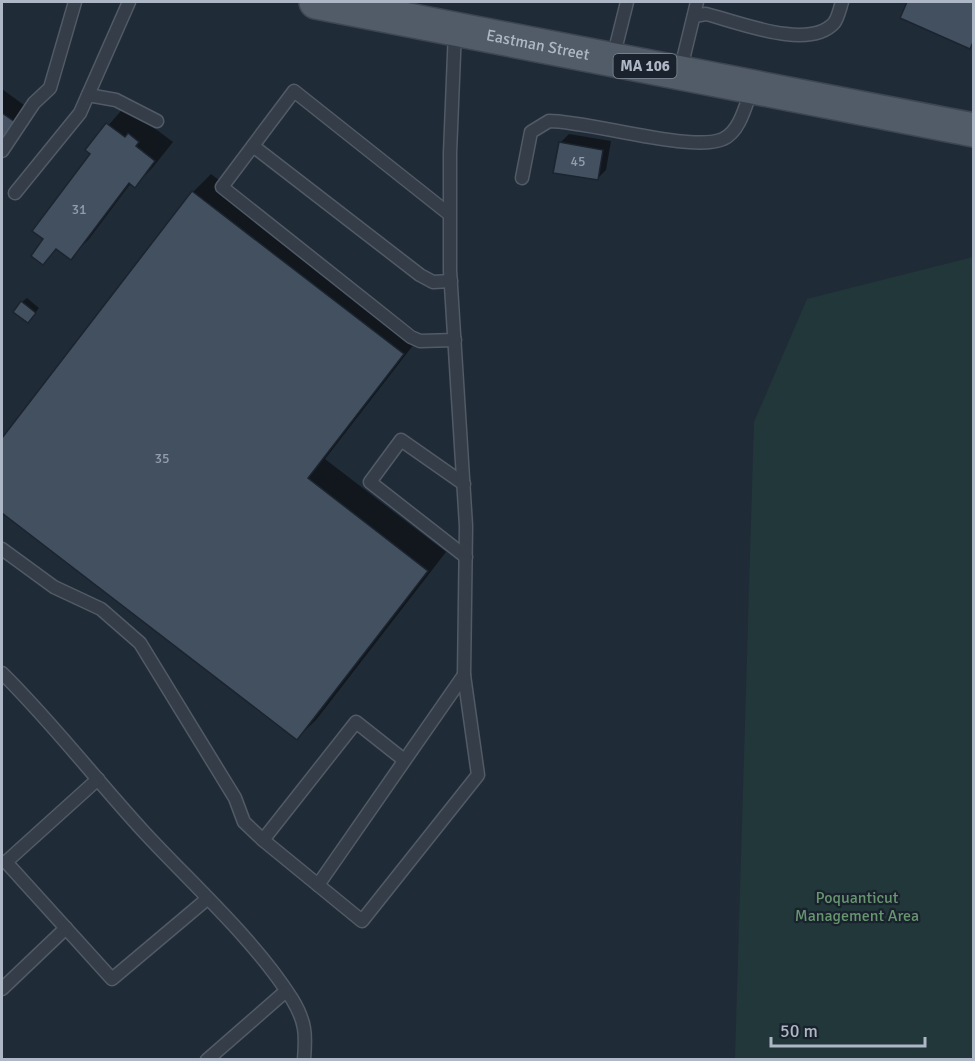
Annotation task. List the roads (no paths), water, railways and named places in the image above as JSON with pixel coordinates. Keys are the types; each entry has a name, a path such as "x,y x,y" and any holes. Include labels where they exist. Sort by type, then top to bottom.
{"main road":[{"name":"Eastman Street","path":"316,2 974,130"}],"lane":[{"path":"2,151 34,103 50,87 75,2"},
{"path":"15,193 80,113 129,2"},
{"path":"612,60 627,2"},
{"path":"679,73 697,2"},
{"path":"694,16 706,14 799,37 821,33 835,22 842,2"},
{"path":"2,549 54,587 101,609 140,643 235,798 244,822 362,921 478,775 464,675 466,557 464,484 451,281 449,213 455,29"},
{"path":"522,178 531,132 549,121 686,141 710,142 724,139 736,127 753,87"},
{"path":"449,213 294,91 222,187 411,338 455,340"},
{"path":"88,95 116,100 157,121"},
{"path":"253,146 420,276 433,282 451,281"},
{"path":"464,484 401,440 370,482 466,557"},
{"path":"2,673 40,711 98,779 266,962 286,991 306,1029 304,1059"},
{"path":"318,885 464,675"},
{"path":"263,840 356,722 404,760"},
{"path":"98,779 6,862 112,979 207,899"},
{"path":"2,989 66,928"},
{"path":"207,1059 286,991"}],"park label":[{"name":"Poquanticut Management Area","path":"857,907"}]}
